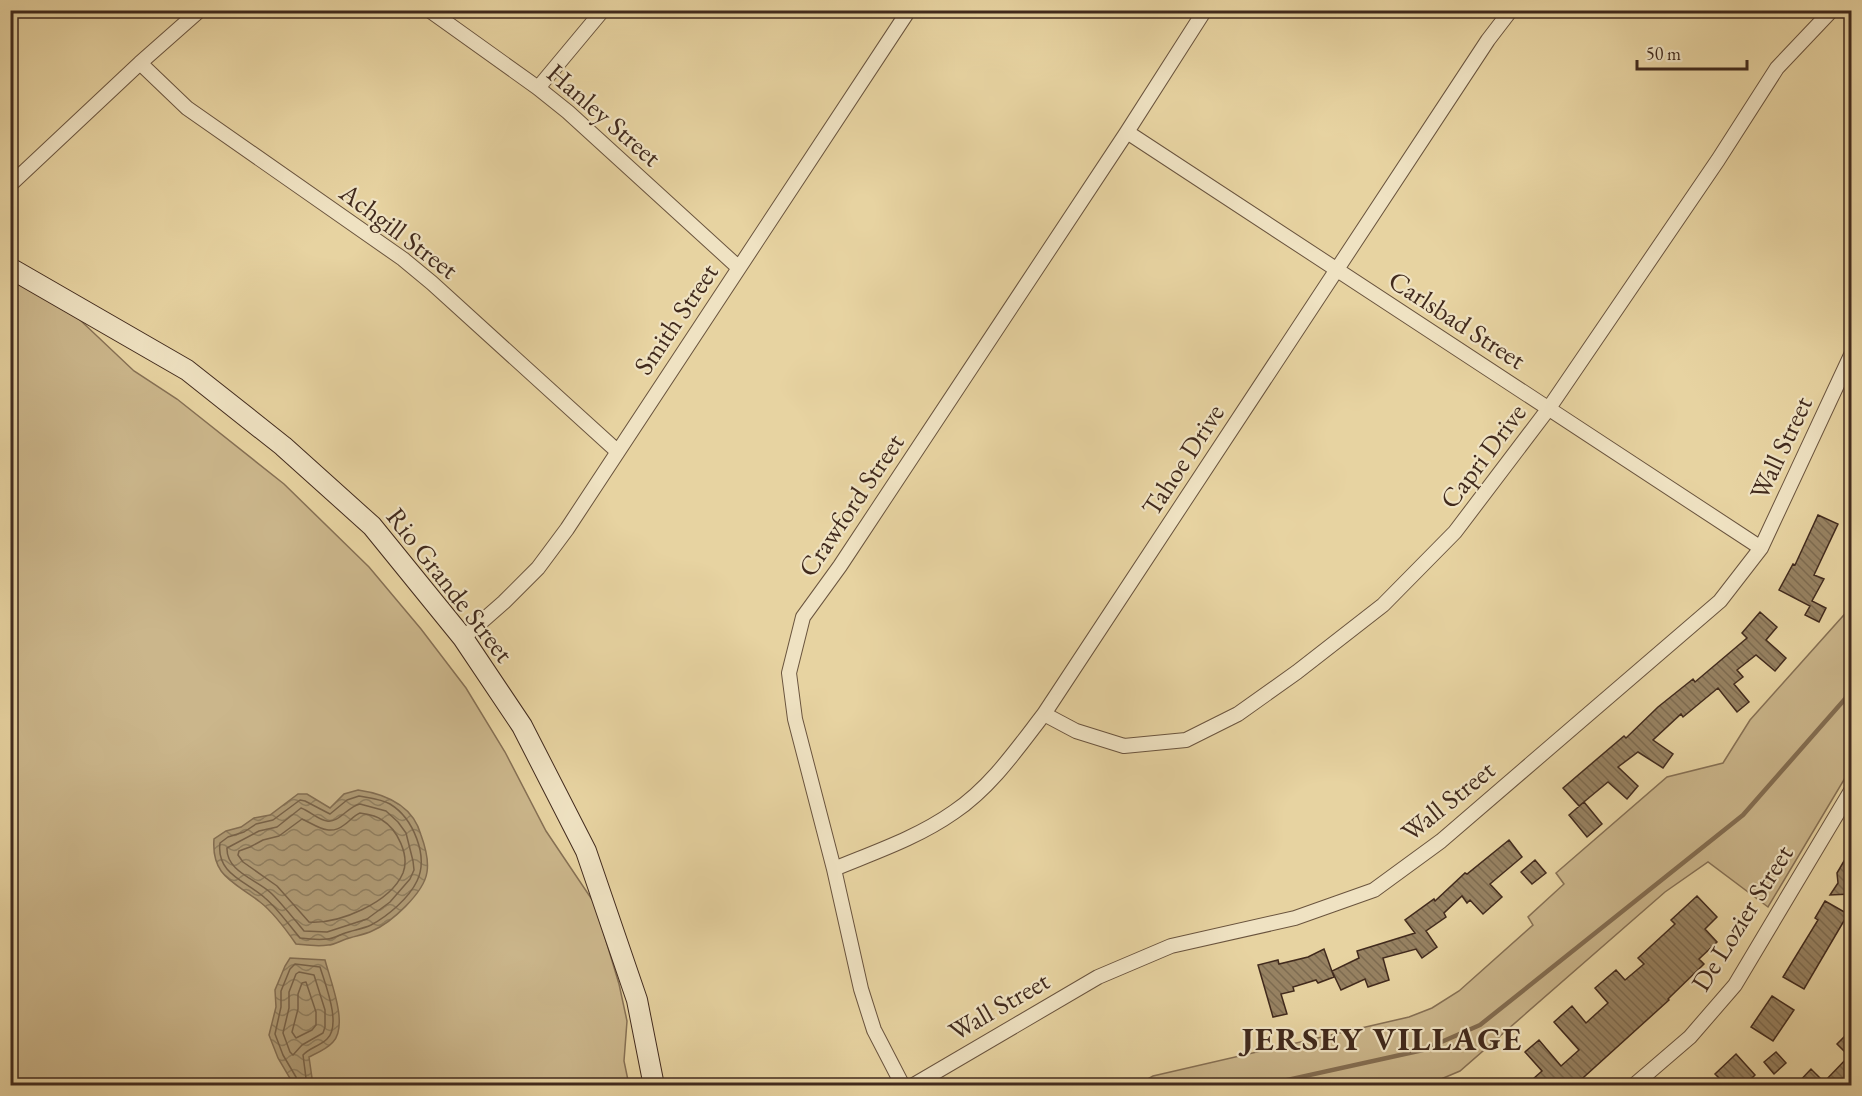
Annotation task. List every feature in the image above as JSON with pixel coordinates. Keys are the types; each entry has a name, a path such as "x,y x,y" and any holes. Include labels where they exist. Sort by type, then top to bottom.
{"street":[{"path":"10,185 200,10"},
{"name":"Hanley Street","path":"429,10 538,88 599,139 739,268"},
{"path":"538,88 603,10"},
{"name":"Smith Street","path":"463,638 538,568 567,529 909,10"},
{"name":"Crawford Street","path":"903,1086 874,1030 861,989 834,869 795,719 789,673 803,617 840,566 1205,10"},
{"name":"Tahoe Drive","path":"834,869 908,839 956,811 999,772 1044,714 1488,40 1511,10"},
{"name":"Capri Drive","path":"1044,714 1076,731 1124,746 1186,740 1238,714 1297,672 1383,605 1455,532 1549,408 1718,160 1777,68 1832,10"},
{"name":"Achgill Street","path":"140,63 187,108 404,259 617,451"},
{"name":"Carlsbad Street","path":"1127,132 1761,548"},
{"name":"Rio Grande Street","path":"10,268 187,370 284,446 372,526 463,638 522,726 586,851 637,1000 654,1086"},
{"name":"Wall Street","path":"912,1086 1098,977 1171,946 1296,918 1374,890 1441,841 1720,601 1761,548 1851,353"},
{"name":"De Lozier Street","path":"1633,1086 1690,1036 1735,985 1851,789"}],"shaded area":[{"path":"11,278 79,319 134,371 177,399 284,484 369,567 421,629 466,688 505,752 546,831 595,904 619,984 627,1021 624,1061 629,1085 11,1085"},
{"path":"1851,607 1851,768 1768,907 1708,862 1665,892 1460,1071 1434,1082 1415,1086 1137,1085 1153,1076 1409,1017 1432,1008 1459,991 1533,925 1528,917 1564,884 1556,873 1667,777 1723,763 1750,720"}],"water":[{"path":"358,790 388,798 412,816 426,853 425,880 406,906 380,927 366,934 330,945 296,944 270,911 221,870 216,862 214,839 226,831 241,827 254,818 270,815 298,794 307,794 330,808 344,794"},
{"path":"290,958 325,960 337,1002 339,1025 333,1042 322,1051 309,1057 313,1085 292,1085 269,1035 276,1007 275,990"}],"building":[{"path":"1818,515 1838,524 1814,575 1824,579 1812,601 1826,608 1819,622 1805,615 1810,606 1779,590 1793,564 1795,565"},
{"path":"1760,612 1777,627 1766,640 1786,658 1775,671 1756,655 1737,670 1743,677 1734,684 1749,702 1737,712 1718,688 1683,717 1681,714 1653,740 1673,754 1663,768 1638,752 1618,767 1638,786 1627,799 1608,782 1579,806 1563,788 1624,736 1626,738 1658,707 1693,679 1695,682 1747,638 1742,633"},
{"path":"1584,802 1602,824 1587,837 1569,815"},
{"path":"1509,840 1522,857 1490,884 1502,897 1483,914 1470,900 1467,903 1462,896 1444,913 1446,917 1426,931 1437,947 1422,958 1416,949 1383,958 1389,980 1368,987 1365,979 1341,990 1332,971 1359,958 1357,951 1415,933 1405,920 1434,899 1435,901 1465,873 1467,874"},
{"path":"1851,849 1851,894 1830,895 1838,883 1837,873"},
{"path":"1535,860 1546,873 1532,884 1521,872"},
{"path":"1697,896 1717,917 1705,929 1717,942 1699,959 1704,964 1669,1000 1574,1086 1525,1086 1542,1071 1525,1052 1539,1040 1561,1066 1579,1050 1554,1022 1572,1006 1586,1023 1608,1003 1595,988 1616,970 1625,980 1644,964 1638,958 1675,924 1671,920"},
{"path":"1825,901 1848,914 1804,989 1783,977 1818,920 1815,918"},
{"path":"1324,949 1334,977 1318,983 1316,980 1293,987 1294,991 1281,994 1287,1014 1273,1017 1258,965 1278,960 1279,964 1308,957"},
{"path":"1772,996 1794,1010 1773,1041 1751,1027"},
{"path":"1851,1030 1851,1086 1795,1086 1811,1069 1824,1082 1849,1056 1837,1044"},
{"path":"1776,1052 1786,1063 1774,1074 1764,1062"},
{"path":"1736,1054 1755,1075 1744,1086 1714,1086 1721,1080 1715,1074"}],"waterway":[{"path":"1260,1086 1423,1050 1480,1025 1743,815 1852,691"}],"district":[{"name":"JERSEY VILLAGE","path":"1382,1038"}]}
